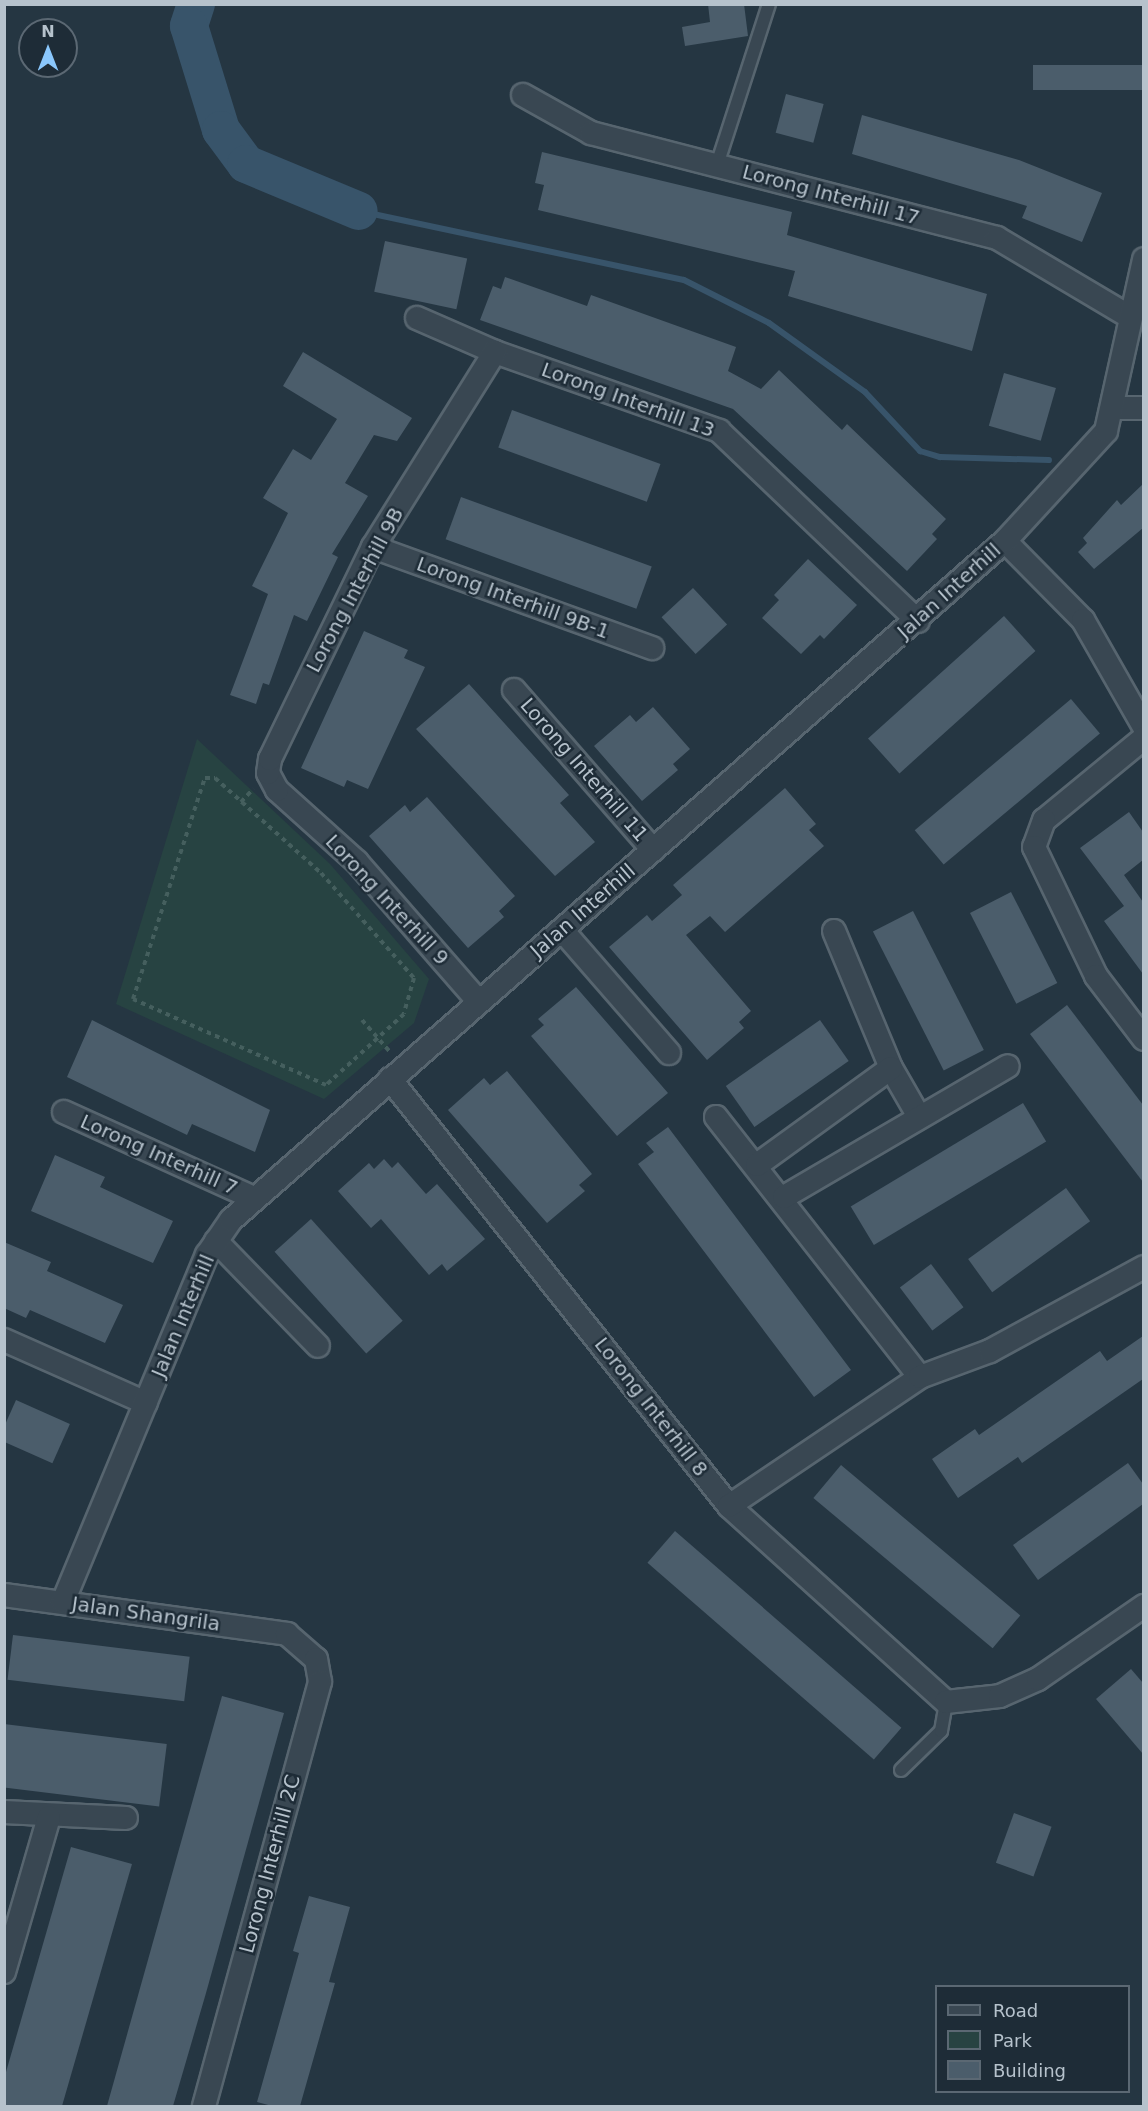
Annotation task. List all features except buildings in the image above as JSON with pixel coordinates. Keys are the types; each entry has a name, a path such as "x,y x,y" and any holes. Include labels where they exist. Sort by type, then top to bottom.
{"street":[{"name":"Lorong Interhill 17","path":"523,95 591,132 997,238 1130,317"},
{"name":"Jalan Interhill","path":"63,1602 216,1241 254,1198 918,621 1005,541 1106,431 1113,408 1143,259"},
{"name":"Lorong Interhill 13","path":"417,318 495,352 719,431 918,621"},
{"name":"Lorong Interhill 9B","path":"268,773 270,759 373,547 495,352"},
{"path":"1113,408 1143,408"},
{"path":"1005,541 1083,620 1143,727"},
{"name":"Lorong Interhill 9B-1","path":"373,547 652,648"},
{"name":"Lorong Interhill 11","path":"514,690 653,850"},
{"path":"1143,738 1044,820 1034,847 1096,976 1143,1039"},
{"name":"Lorong Interhill 9","path":"268,773 278,790 357,862 479,1002"},
{"path":"561,930 669,1053"},
{"path":"834,932 891,1068 918,1115"},
{"path":"784,1197 918,1115 1008,1066"},
{"path":"757,1165 891,1068"},
{"name":"Lorong Interhill 8","path":"397,1073 729,1506 946,1702"},
{"name":"Lorong Interhill 7","path":"64,1112 254,1198"},
{"path":"716,1118 784,1197 920,1377"},
{"path":"216,1241 318,1346"},
{"path":"729,1506 920,1377 990,1351 1143,1267"},
{"path":"4,1340 146,1402"},
{"name":"Jalan Shangrila","path":"4,1595 287,1634"},
{"path":"946,1702 1000,1696 1038,1679 1143,1606"},
{"name":"Lorong Interhill 2C","path":"204,2106 320,1682 316,1659 287,1634"},
{"path":"4,1812 49,1817 126,1818"},
{"path":"4,1972 49,1817"}],"lane":[{"path":"717,165 769,4"},
{"path":"901,1770 941,1731 946,1702"}],"path":[{"path":"205,778 215,778 321,873 414,978 404,1014 378,1038 320,1086 133,999 205,778"},
{"path":"362,1020 378,1038 397,1073"}],"green space":[{"path":"197,739 330,864 429,979 414,1023 324,1099 116,1004"}],"waterway":[{"path":"196,4 189,26 221,130 246,164 359,211"},
{"path":"359,211 684,280 769,323 865,392 920,451 940,457 1049,460"}]}
